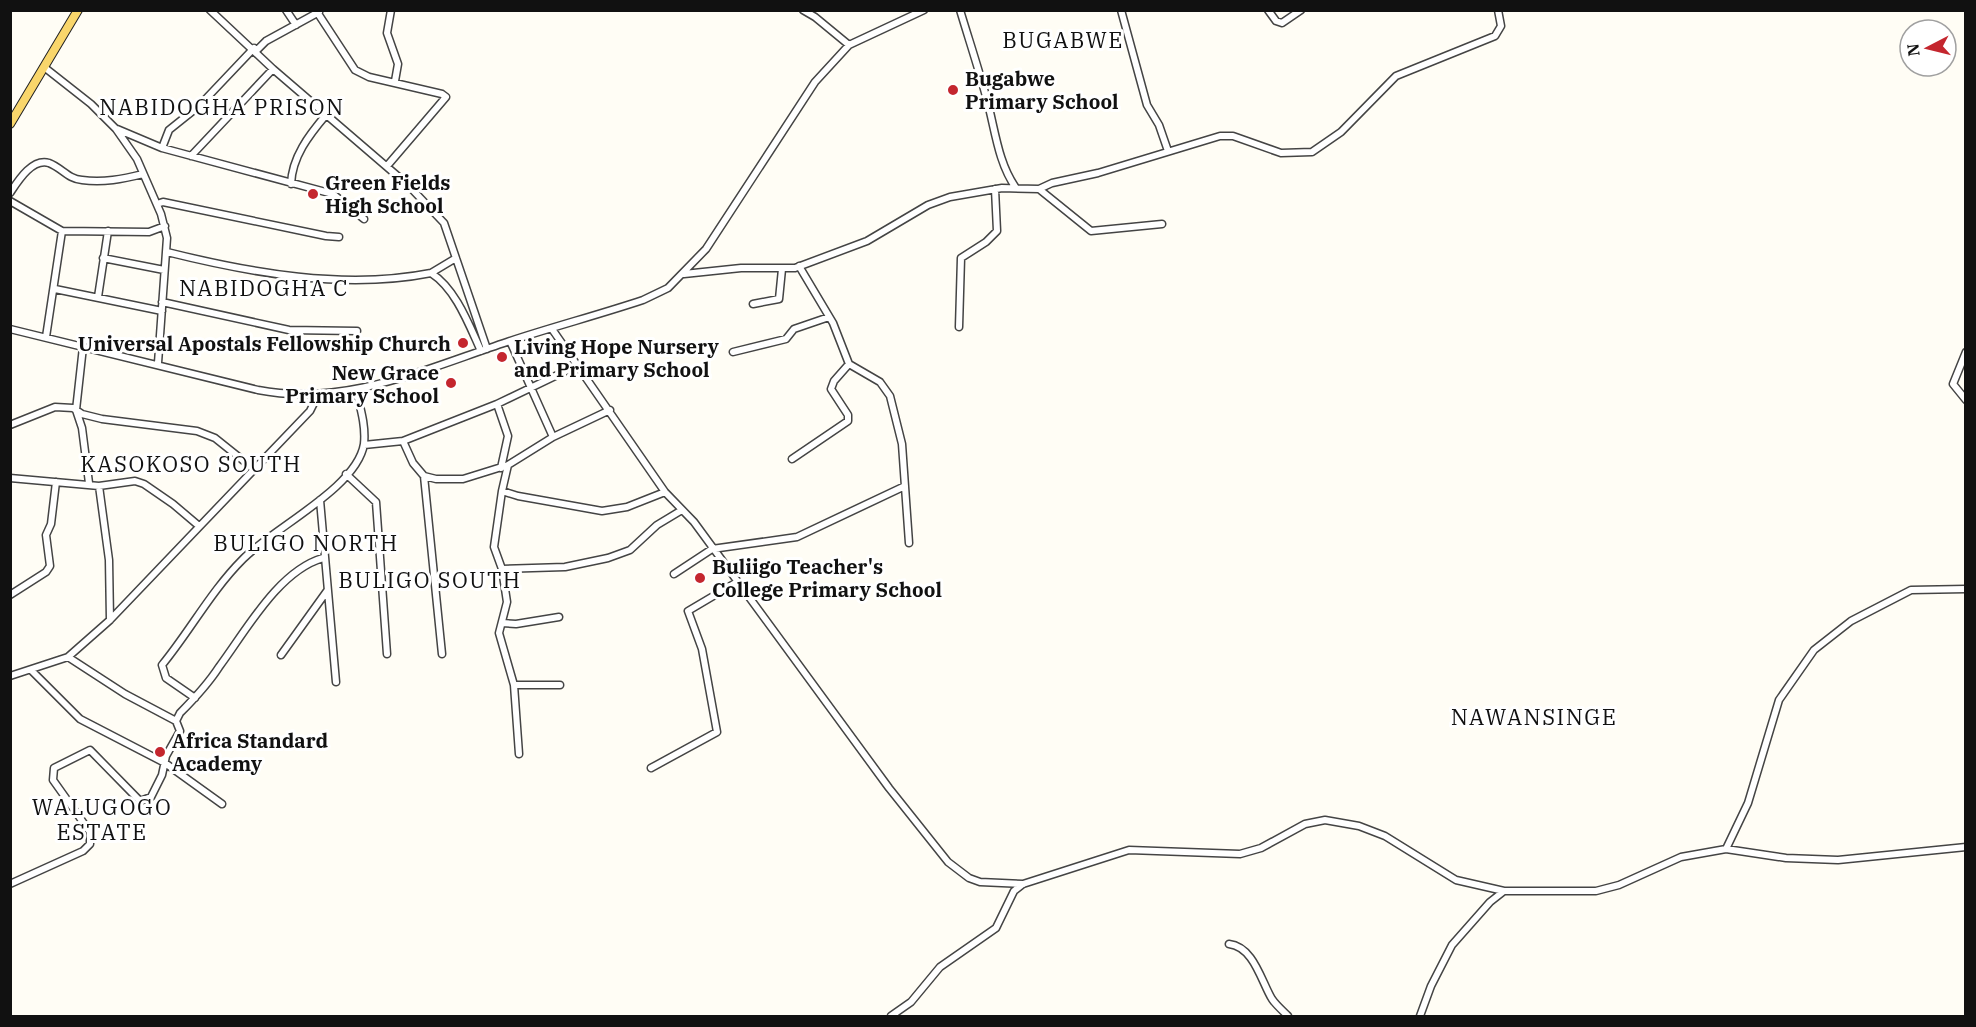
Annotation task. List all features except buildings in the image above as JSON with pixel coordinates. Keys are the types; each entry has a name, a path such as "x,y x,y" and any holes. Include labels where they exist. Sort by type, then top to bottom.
{"main road":[{"path":"10,124 78,10"}],"street":[{"path":"210,10 273,69 387,166 444,223 484,350"},
{"path":"286,10 296,25"},
{"path":"391,10 387,33 398,64 395,81"},
{"path":"803,10 849,45"},
{"path":"10,329 158,363 258,390 290,395 318,395 356,390 643,300 668,288 706,249 814,82 849,45 924,10"},
{"path":"960,10 985,92 1000,155 1009,179 1016,188"},
{"path":"1121,10 1147,105 1159,125 1168,151"},
{"path":"1268,10 1276,21 1282,23 1301,10"},
{"path":"684,274 741,268 782,269 799,266 867,241 938,201 994,189 1039,189 1052,183 1098,173 1220,136 1233,136 1281,153 1312,152 1341,132 1396,76 1496,36 1501,26 1498,10"},
{"path":"162,148 170,130 199,106 255,50 266,41 319,11 356,70 369,77 395,81 446,97 387,166"},
{"path":"44,67 91,104 116,129 137,159 157,204 165,226 167,252 158,363"},
{"path":"190,156 273,69"},
{"path":"291,184 291,173 299,152 326,115"},
{"path":"116,129 162,148 333,194 364,219"},
{"path":"10,193 32,167 41,163 51,164 70,178 83,181 117,180 143,174"},
{"path":"959,327 961,258 986,242 997,231 994,189"},
{"path":"1039,189 1091,231 1162,224"},
{"path":"10,201 62,231 148,232 165,226"},
{"path":"157,204 163,202 339,237"},
{"path":"46,337 62,231"},
{"path":"98,297 108,231"},
{"path":"167,252 298,277 408,278 431,273 456,258"},
{"path":"103,258 164,270"},
{"path":"799,266 829,317 849,364 880,382 890,396 902,444 909,543"},
{"path":"753,304 779,299 782,269"},
{"path":"431,273 444,282 484,350"},
{"path":"55,289 162,311"},
{"path":"162,302 289,330 357,331"},
{"path":"733,352 786,339 794,329 829,317"},
{"path":"552,329 665,492 712,549 889,789 948,862 963,875 980,882 1023,884"},
{"path":"510,341 553,437"},
{"path":"83,347 76,410 82,428 89,483"},
{"path":"1965,352 1953,384 1965,399"},
{"path":"792,459 848,421 848,415 831,389 834,381 849,364"},
{"path":"364,445 404,441 497,404 576,366"},
{"path":"195,698 166,678 162,665 183,639 196,617 242,560 320,500 355,465 364,445 364,429 356,390"},
{"path":"10,676 68,657 110,620 310,411 318,395"},
{"path":"497,404 508,436 501,468"},
{"path":"10,425 56,407 76,410 102,419 197,431 214,438 255,470"},
{"path":"404,441 413,464 424,476 436,479 463,479 508,465 553,437 610,410"},
{"path":"508,465 494,547 502,568 507,602 499,633 502,651 514,685 519,754"},
{"path":"346,474 376,501 387,654"},
{"path":"424,476 442,654"},
{"path":"10,478 89,483 99,486 128,481 144,484 199,526"},
{"path":"10,595 46,572 50,566 46,535 51,524 56,482"},
{"path":"99,486 108,560 110,620"},
{"path":"674,573 712,549 797,537 905,486"},
{"path":"502,491 602,511 627,507 665,492"},
{"path":"320,500 323,558 336,682"},
{"path":"502,568 565,567 608,558 630,550 657,525 682,510"},
{"path":"176,721 262,606 304,566 323,558"},
{"path":"651,768 717,732 702,649 688,611 737,582"},
{"path":"1726,849 1748,803 1779,700 1814,650 1851,621 1911,590 1965,589"},
{"path":"281,655 328,591"},
{"path":"501,623 516,624 559,617"},
{"path":"10,884 83,851 90,844 90,832 53,780 54,768 90,750 140,801 151,797 156,790 166,756 180,731 176,721 125,694 68,657"},
{"path":"31,670 80,719 165,763 222,804"},
{"path":"514,685 560,685"},
{"path":"891,1017 911,1002 940,967 996,928 1014,891 1023,884 1129,850 1240,854 1261,848 1305,824 1325,820 1359,826 1385,836 1456,880 1504,891 1596,891 1619,885 1681,857 1726,849 1807,860 1838,860 1965,847"},
{"path":"1420,1017 1431,986 1452,945 1490,902 1504,891"},
{"path":"1229,944 1240,949 1254,962 1273,1001 1288,1017"}],"place":[{"name":"Bugabwe Primary School","path":"953,90"},
{"name":"Green Fields High School","path":"313,194"},
{"name":"Universal Apostals Fellowship Church","path":"463,343"},
{"name":"Living Hope Nursery and Primary School","path":"502,357"},
{"name":"New Grace Primary School","path":"451,383"},
{"name":"Buliigo Teacher's College Primary School","path":"700,578"},
{"name":"Africa Standard Academy","path":"160,752"}],"district":[{"name":"BUGABWE","path":"1063,39"},
{"name":"NABIDOGHA PRISON","path":"222,106"},
{"name":"NABIDOGHA C","path":"264,287"},
{"name":"KASOKOSO SOUTH","path":"191,463"},
{"name":"BULIGO NORTH","path":"306,542"},
{"name":"BULIGO SOUTH","path":"430,579"},
{"name":"NAWANSINGE","path":"1534,716"},
{"name":"WALUGOGO ESTATE","path":"102,818"}]}
